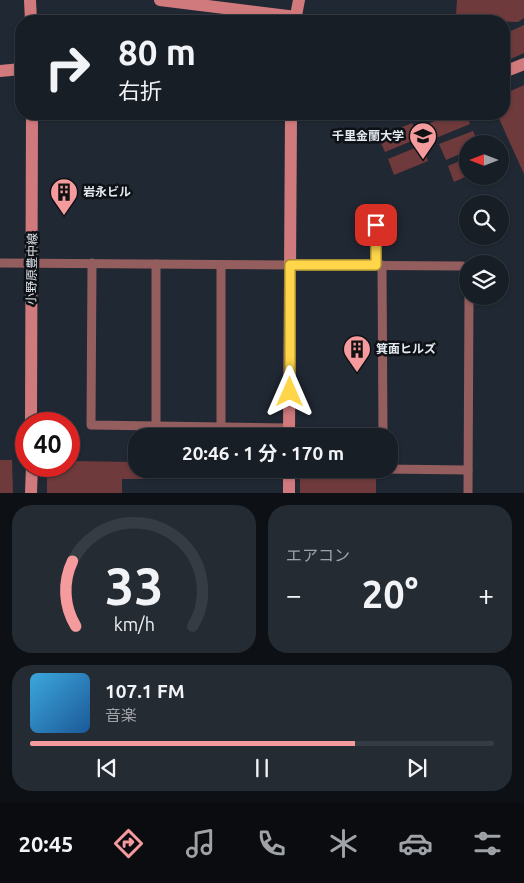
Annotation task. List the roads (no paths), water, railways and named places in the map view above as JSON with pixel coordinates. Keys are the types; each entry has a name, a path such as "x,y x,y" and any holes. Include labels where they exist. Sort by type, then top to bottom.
{"street":[{"path":"30,0 31,15"},
{"path":"160,0 190,2 271,15"},
{"path":"297,15 299,0"},
{"path":"510,70 524,64"},
{"path":"0,71 15,70"},
{"name":"小野原豊中線","path":"32,120 32,412"},
{"path":"289,428 291,120"},
{"path":"376,225 379,265 383,428"},
{"path":"0,263 459,266"},
{"path":"92,264 91,425 220,426 228,428"},
{"path":"156,264 156,425"},
{"path":"220,265 220,426"},
{"path":"468,493 469,305"},
{"path":"398,469 468,470"},
{"path":"31,493 32,477"},
{"path":"289,478 289,493"}],"place":[{"name":"千里金蘭大学","path":"423,160"},
{"name":"岩永ビル","path":"64,216"},
{"name":"箕面ヒルズ","path":"357,373"}]}
